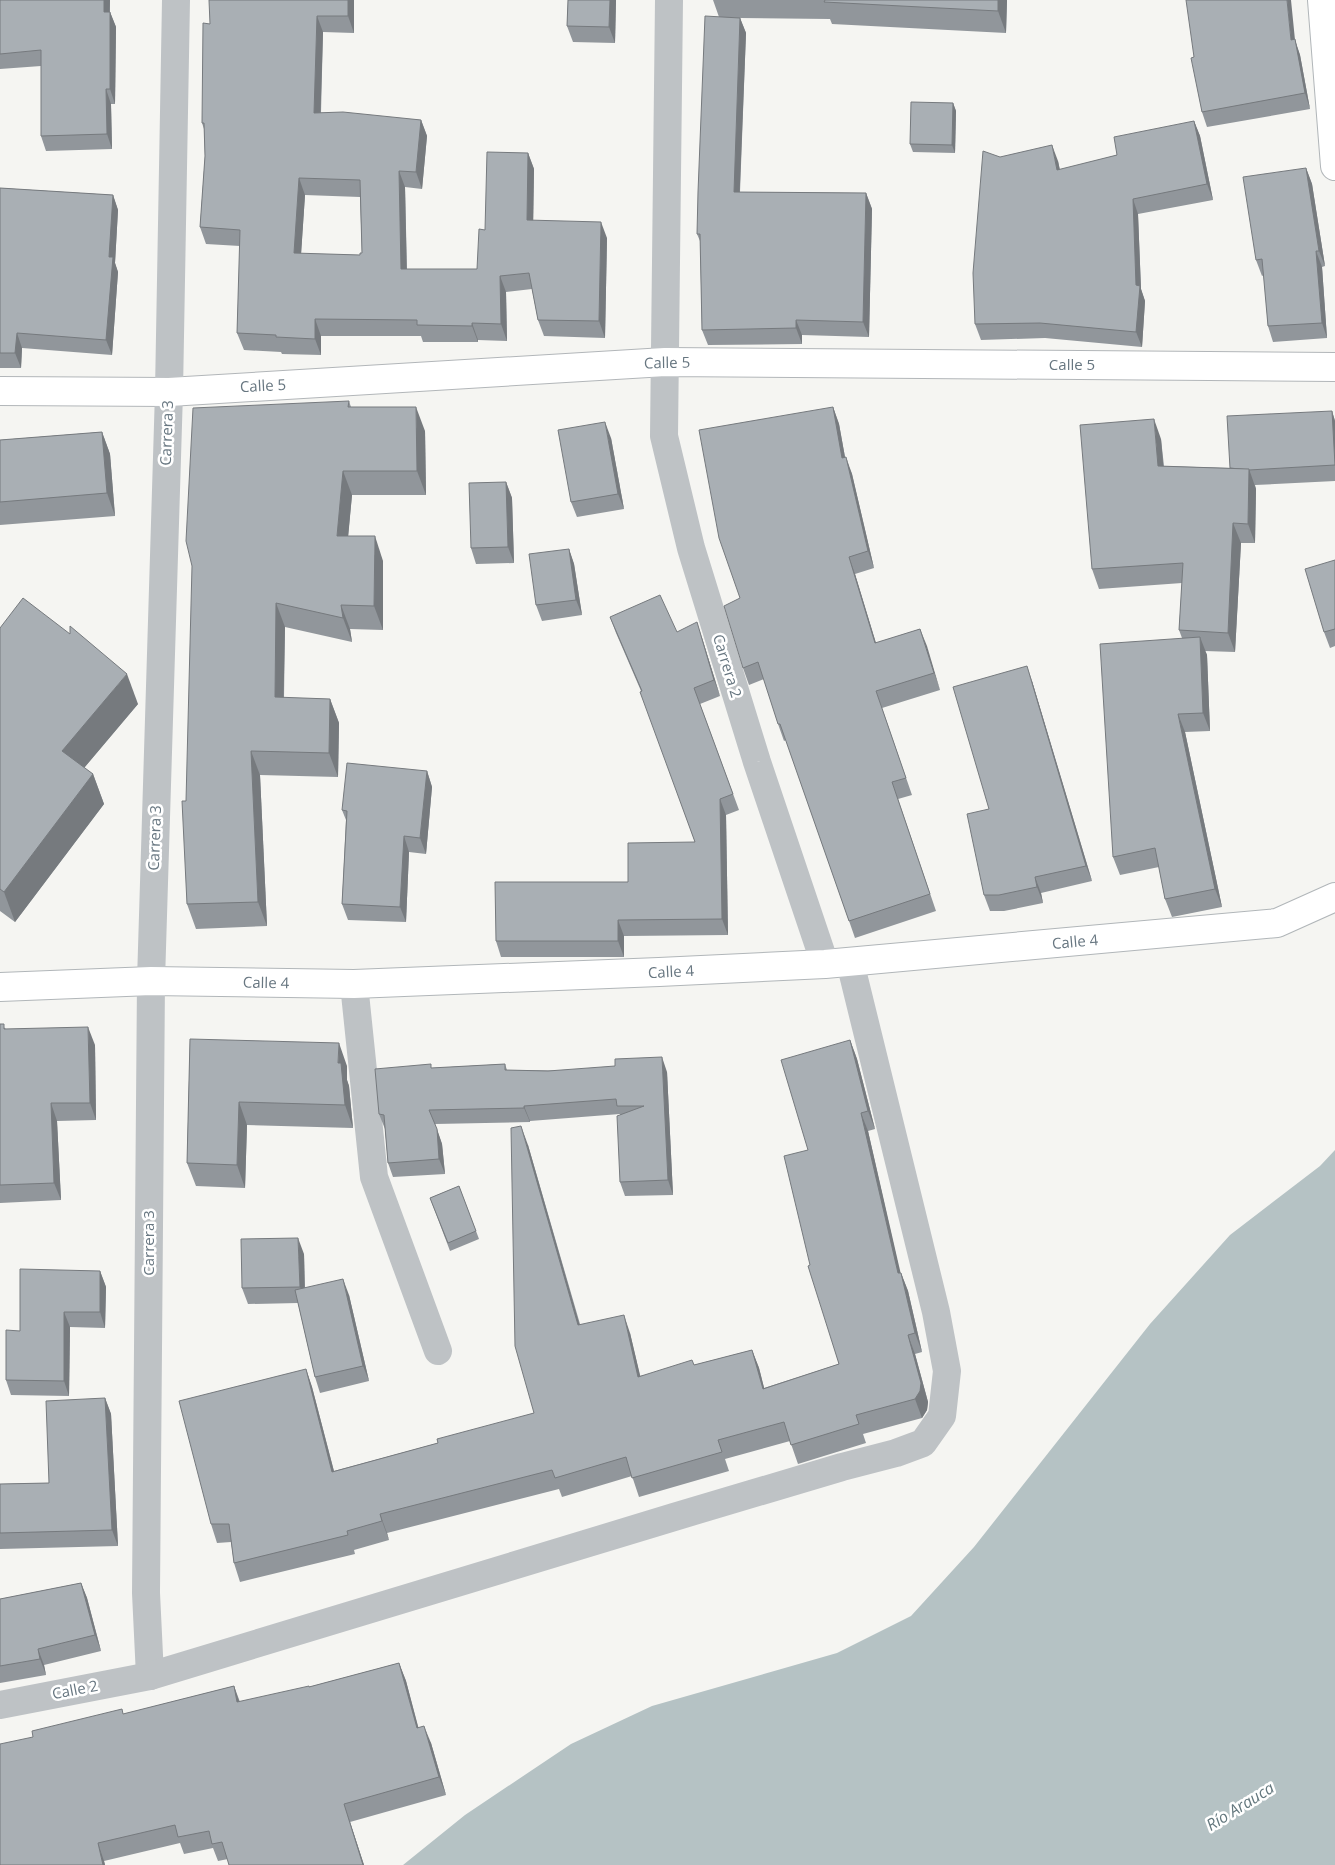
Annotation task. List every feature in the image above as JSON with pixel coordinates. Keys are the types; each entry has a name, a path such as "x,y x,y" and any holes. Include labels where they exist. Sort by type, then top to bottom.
{"street":[{"name":"Carrera 3","path":"150,1676 146,1592 151,981 168,392 176,0"},
{"name":"Carrera 2","path":"150,1676 674,1517 842,1467 896,1453 923,1443 942,1416 947,1372 936,1312 837,963 757,762 691,548 664,436 669,0"},
{"path":"1322,0 1335,166"},
{"name":"Calle 5","path":"0,391 168,392 665,362 1335,367"},
{"name":"Calle 4","path":"0,987 151,981 354,984 837,963 1277,923 1335,897"},
{"path":"354,984 374,1177 438,1351"},
{"name":"Calle 2","path":"0,1705 150,1676"}],"water":[{"name":"Río Arauca","path":"1335,1150 1335,1865 403,1865 465,1815 571,1744 652,1706 837,1653 911,1616 974,1547 1150,1324 1230,1235 1320,1166"}],"building":[{"path":"0,0 104,0 104,12 110,12 110,89 106,89 107,134 41,136 41,50 0,54"},
{"path":"209,0 348,0 348,16 317,16 314,113 343,112 421,120 416,172 399,171 401,269 477,269 479,229 485,230 487,152 528,153 527,220 601,222 599,321 538,320 529,273 500,276 501,324 472,323 472,326 417,325 417,320 315,319 315,339 237,333 240,230 200,227 205,156 204,123 202,123 203,23 210,24","holes":["299,178 360,180 362,253 360,255 294,253"]},
{"path":"568,0 610,0 609,27 567,26"},
{"path":"825,0 998,0 998,11 824,2"},
{"path":"1186,0 1287,0 1291,40 1295,39 1305,93 1202,112 1191,58 1194,57"},
{"path":"705,16 740,18 734,192 866,193 863,322 796,320 796,328 702,330 700,234 697,234"},
{"path":"911,102 953,103 952,145 910,144"},
{"path":"1194,121 1207,184 1133,199 1136,285 1140,286 1136,332 1040,323 975,324 973,273 983,151 1000,157 1052,145 1057,170 1117,155 1114,137"},
{"path":"1306,168 1319,251 1316,251 1322,323 1268,326 1262,259 1256,260 1243,177"},
{"path":"0,188 113,195 109,257 113,257 106,340 17,333 15,353 0,353"},
{"path":"349,401 348,407 416,407 417,471 343,471 337,536 375,536 374,606 341,605 343,618 276,603 275,697 330,699 329,753 251,751 258,902 187,904 182,801 186,801 192,566 186,541 193,408"},
{"path":"833,407 842,458 846,457 868,551 849,557 875,643 920,629 934,673 876,691 906,778 892,782 930,894 849,921 780,724 778,724 758,662 743,668 724,606 740,598 719,538 699,430"},
{"path":"1332,411 1335,465 1249,470 1230,468 1227,416"},
{"path":"1154,419 1158,466 1249,469 1248,524 1233,523 1228,633 1179,630 1183,563 1092,569 1080,425"},
{"path":"605,422 618,494 571,502 558,430"},
{"path":"102,432 107,493 0,502 0,440"},
{"path":"506,482 508,547 471,548 469,483"},
{"path":"569,549 576,600 536,605 529,554"},
{"path":"1335,560 1335,629 1324,632 1305,569"},
{"path":"660,595 677,632 697,622 714,680 694,688 733,794 720,799 722,919 618,920 618,941 496,941 495,882 628,882 628,843 695,842 640,692 642,691 610,617"},
{"path":"23,598 70,634 70,626 127,674 62,751 93,774 4,892 0,889 0,628"},
{"path":"1200,637 1203,713 1178,714 1215,889 1165,899 1155,848 1113,857 1100,644"},
{"path":"1027,666 1086,866 1035,877 1037,887 999,895 984,895 967,814 989,809 953,687"},
{"path":"347,763 427,771 420,838 404,836 400,907 342,904 347,811 342,810"},
{"path":"0,1024 4,1024 4,1029 88,1027 90,1103 51,1103 54,1183 0,1185"},
{"path":"190,1039 339,1043 338,1063 341,1063 345,1105 239,1102 237,1165 187,1163"},
{"path":"850,1040 868,1111 861,1113 898,1273 901,1273 915,1333 908,1335 921,1383 920,1391 915,1399 856,1415 859,1424 791,1445 784,1422 718,1440 722,1452 632,1478 626,1457 555,1478 552,1470 380,1514 382,1521 347,1531 348,1535 234,1563 229,1524 211,1524 179,1401 306,1369 332,1472 438,1443 437,1439 534,1413 515,1346 511,1128 521,1126 578,1325 624,1315 638,1377 692,1360 694,1365 752,1350 763,1389 839,1364 808,1266 810,1265 784,1156 808,1150 781,1060"},
{"path":"662,1057 668,1180 620,1182 617,1116 644,1106 617,1106 616,1099 524,1106 524,1108 429,1110 437,1129 439,1159 388,1163 384,1115 379,1114 375,1069 431,1064 431,1068 505,1064 505,1070 548,1071 615,1066 615,1059"},
{"path":"459,1186 476,1231 448,1243 430,1198"},
{"path":"298,1238 300,1287 242,1288 241,1239"},
{"path":"20,1269 100,1271 100,1312 64,1312 64,1381 6,1380 6,1330 20,1331"},
{"path":"343,1279 363,1366 315,1377 295,1290"},
{"path":"105,1398 112,1530 0,1533 0,1484 49,1483 46,1401"},
{"path":"81,1583 95,1635 38,1649 40,1659 0,1666 0,1599"},
{"path":"399,1663 417,1728 424,1726 439,1777 344,1804 363,1865 229,1865 222,1842 212,1844 209,1831 178,1837 175,1825 98,1843 103,1865 0,1865 0,1744 33,1737 32,1731 122,1709 123,1714 234,1686 237,1702 309,1687"}]}
